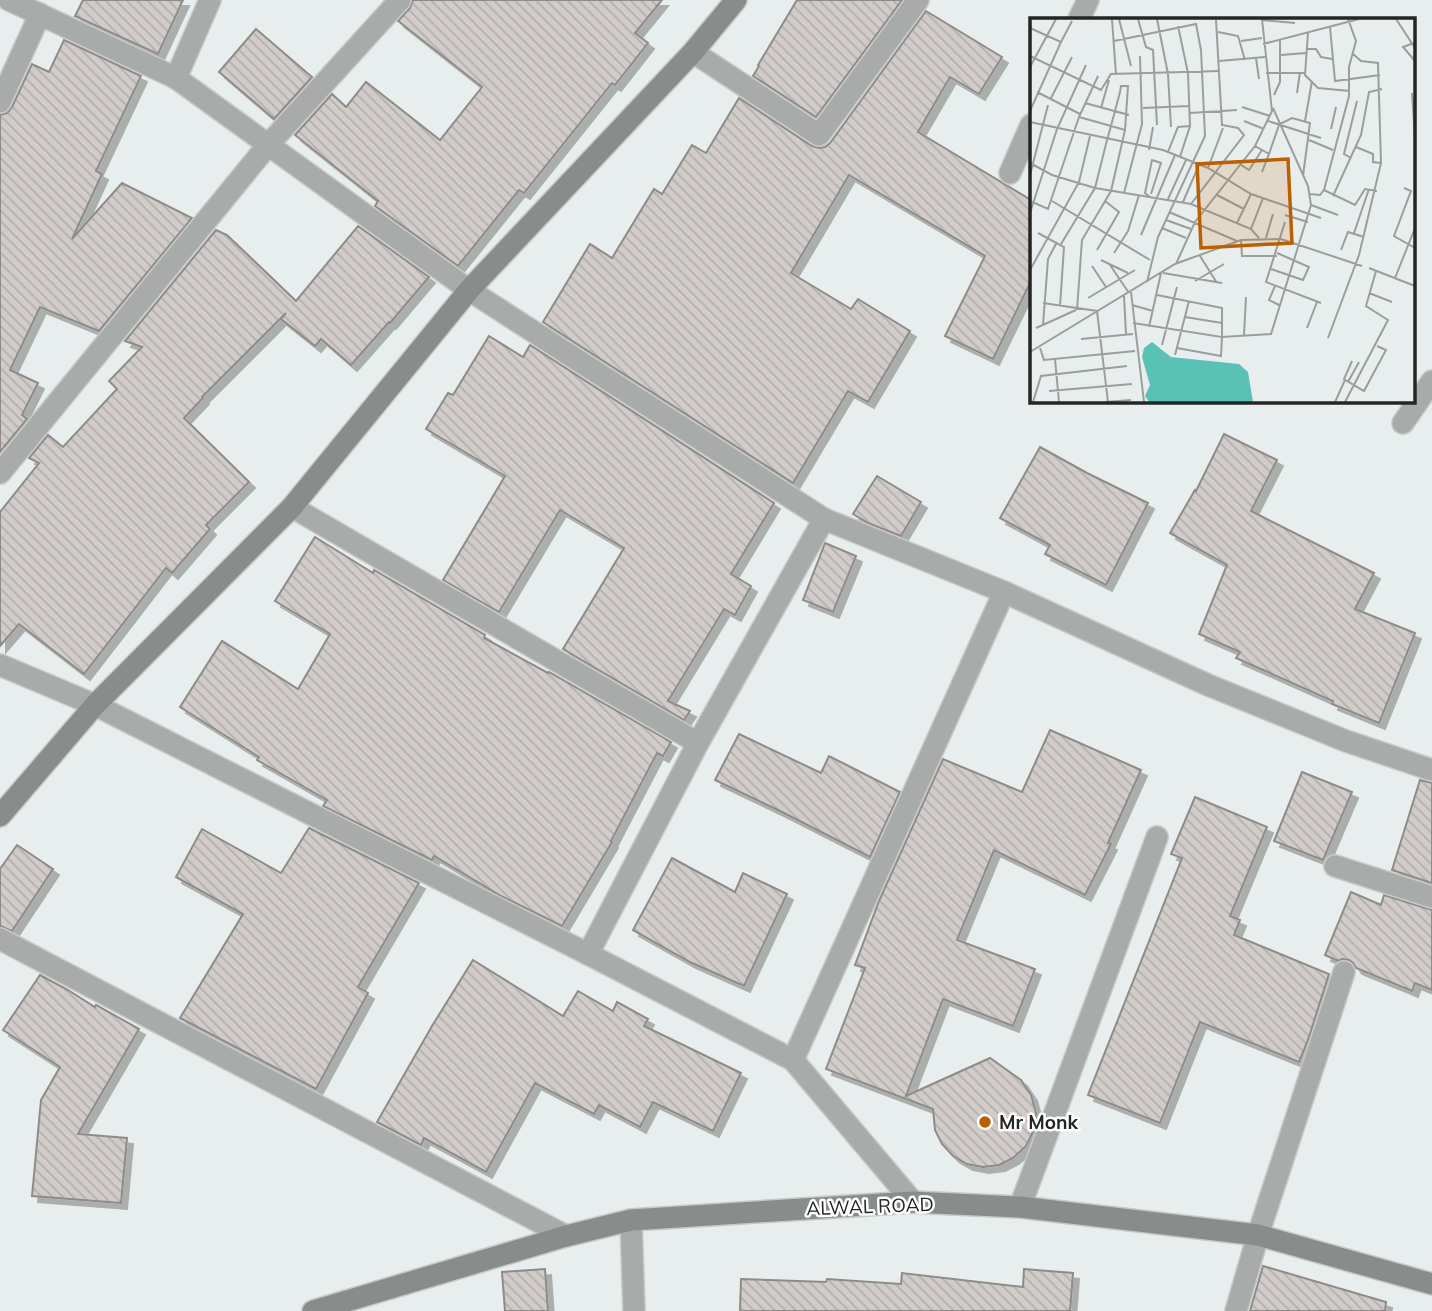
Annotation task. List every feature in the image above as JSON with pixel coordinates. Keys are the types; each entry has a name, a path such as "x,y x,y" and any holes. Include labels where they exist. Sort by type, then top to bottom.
{"main road":[{"path":"0,816 95,705 292,507 469,290 694,52 736,0"},
{"name":"ALWAL ROAD","path":"313,1311 566,1236 631,1220 913,1202 1020,1207 1258,1235 1432,1284"}],"street":[{"path":"9,0 176,78 469,290 824,519 1004,592 1208,685 1346,741 1432,769"},
{"path":"176,78 210,0"},
{"path":"0,473 268,145 400,0"},
{"path":"694,52 819,135 918,0"},
{"path":"1079,18 1088,0"},
{"path":"0,102 40,14"},
{"path":"1010,173 1030,127"},
{"path":"1403,423 1432,381"},
{"path":"292,507 698,743"},
{"path":"588,954 698,743 824,519"},
{"path":"793,1060 1004,592"},
{"path":"0,665 95,705 793,1060 913,1202"},
{"path":"1020,1207 1157,837"},
{"path":"1335,866 1432,897"},
{"path":"0,939 566,1236"},
{"path":"1236,1311 1258,1235 1344,972"},
{"path":"631,1220 634,1311"}],"building":[{"path":"83,0 183,0 158,54 75,16"},
{"path":"413,0 662,0 635,33 648,43 615,85 612,83 524,193 519,190 458,266 375,206 378,201 295,135 332,94 346,107 366,82 440,140 482,87 398,21 410,8"},
{"path":"797,0 902,0 816,117 753,76"},
{"path":"926,11 1002,57 979,94 950,77 918,132 1030,199 1030,283 993,359 945,336 985,256 849,175 791,273 851,309 858,299 910,331 868,402 848,391 793,483 543,322 590,244 612,258 654,189 662,194 692,145 706,153 739,98 812,146 825,147"},
{"path":"256,29 312,77 274,119 219,72"},
{"path":"64,40 141,76 96,171 102,174 72,239 122,183 192,218 99,331 40,307 10,370 38,383 22,415 27,419 0,452 0,115 7,113 12,107 32,64 49,72"},
{"path":"358,226 429,277 351,365 321,339 315,346 281,319 286,313 202,397 184,418 249,482 206,525 210,529 172,573 166,568 84,674 19,624 0,646 0,512 39,463 29,458 48,435 63,447 117,389 109,381 142,347 125,341 216,230 227,235 296,301"},
{"path":"489,336 523,357 530,345 774,503 731,574 751,586 735,615 724,609 668,701 690,711 684,720 563,649 624,548 560,510 499,612 443,580 505,476 426,429 448,393 453,395"},
{"path":"1224,434 1277,460 1251,511 1374,573 1355,609 1415,633 1379,723 1332,704 1333,701 1236,658 1240,652 1199,634 1227,565 1170,533 1196,491"},
{"path":"1040,447 1148,503 1106,585 1045,554 1050,545 1000,518"},
{"path":"877,476 921,502 901,536 853,514"},
{"path":"315,537 373,573 374,570 485,635 484,638 671,742 663,756 657,753 612,842 562,926 501,896 434,856 432,860 323,806 327,800 257,760 259,757 180,707 222,641 298,689 330,634 275,601"},
{"path":"825,543 856,556 833,612 803,600"},
{"path":"1050,730 1141,770 1108,843 1111,844 1085,895 994,850 957,940 1035,969 1013,1026 943,999 906,1096 990,1058 1021,1080 1031,1095 1036,1113 1034,1130 1026,1146 1013,1158 999,1165 983,1167 967,1164 953,1156 942,1144 935,1130 933,1109 826,1069 865,968 855,965 879,901 943,759 1022,792"},
{"path":"739,734 821,773 829,756 900,792 870,857 715,780"},
{"path":"1302,772 1352,792 1323,860 1274,841"},
{"path":"1420,780 1432,783 1432,883 1392,870"},
{"path":"1195,797 1267,827 1230,916 1240,920 1234,935 1329,974 1299,1062 1200,1022 1160,1123 1088,1095 1182,858 1171,854"},
{"path":"309,828 419,883 358,987 368,993 316,1089 180,1018 243,914 176,877 202,829 281,873"},
{"path":"17,845 53,869 12,931 0,926 0,869"},
{"path":"672,858 735,892 743,873 787,894 744,986 690,962 633,930"},
{"path":"1351,892 1381,905 1384,895 1432,910 1432,990 1415,983 1412,991 1356,968 1349,960 1338,961 1325,955"},
{"path":"473,960 563,1016 578,991 613,1011 617,1002 648,1019 644,1026 741,1073 713,1131 653,1102 640,1127 599,1105 594,1114 535,1083 486,1172 424,1138 421,1145 377,1122"},
{"path":"40,975 139,1029 78,1134 127,1138 121,1203 32,1196 41,1100 60,1067 3,1030"},
{"path":"1263,1266 1386,1302 1385,1311 1250,1311"},
{"path":"545,1269 548,1311 505,1311 502,1272"},
{"path":"1024,1269 1073,1273 1070,1311 740,1311 741,1279 826,1282 827,1279 901,1284 902,1273 1023,1287"}],"place":[{"name":"Mr Monk","path":"985,1122"}]}
